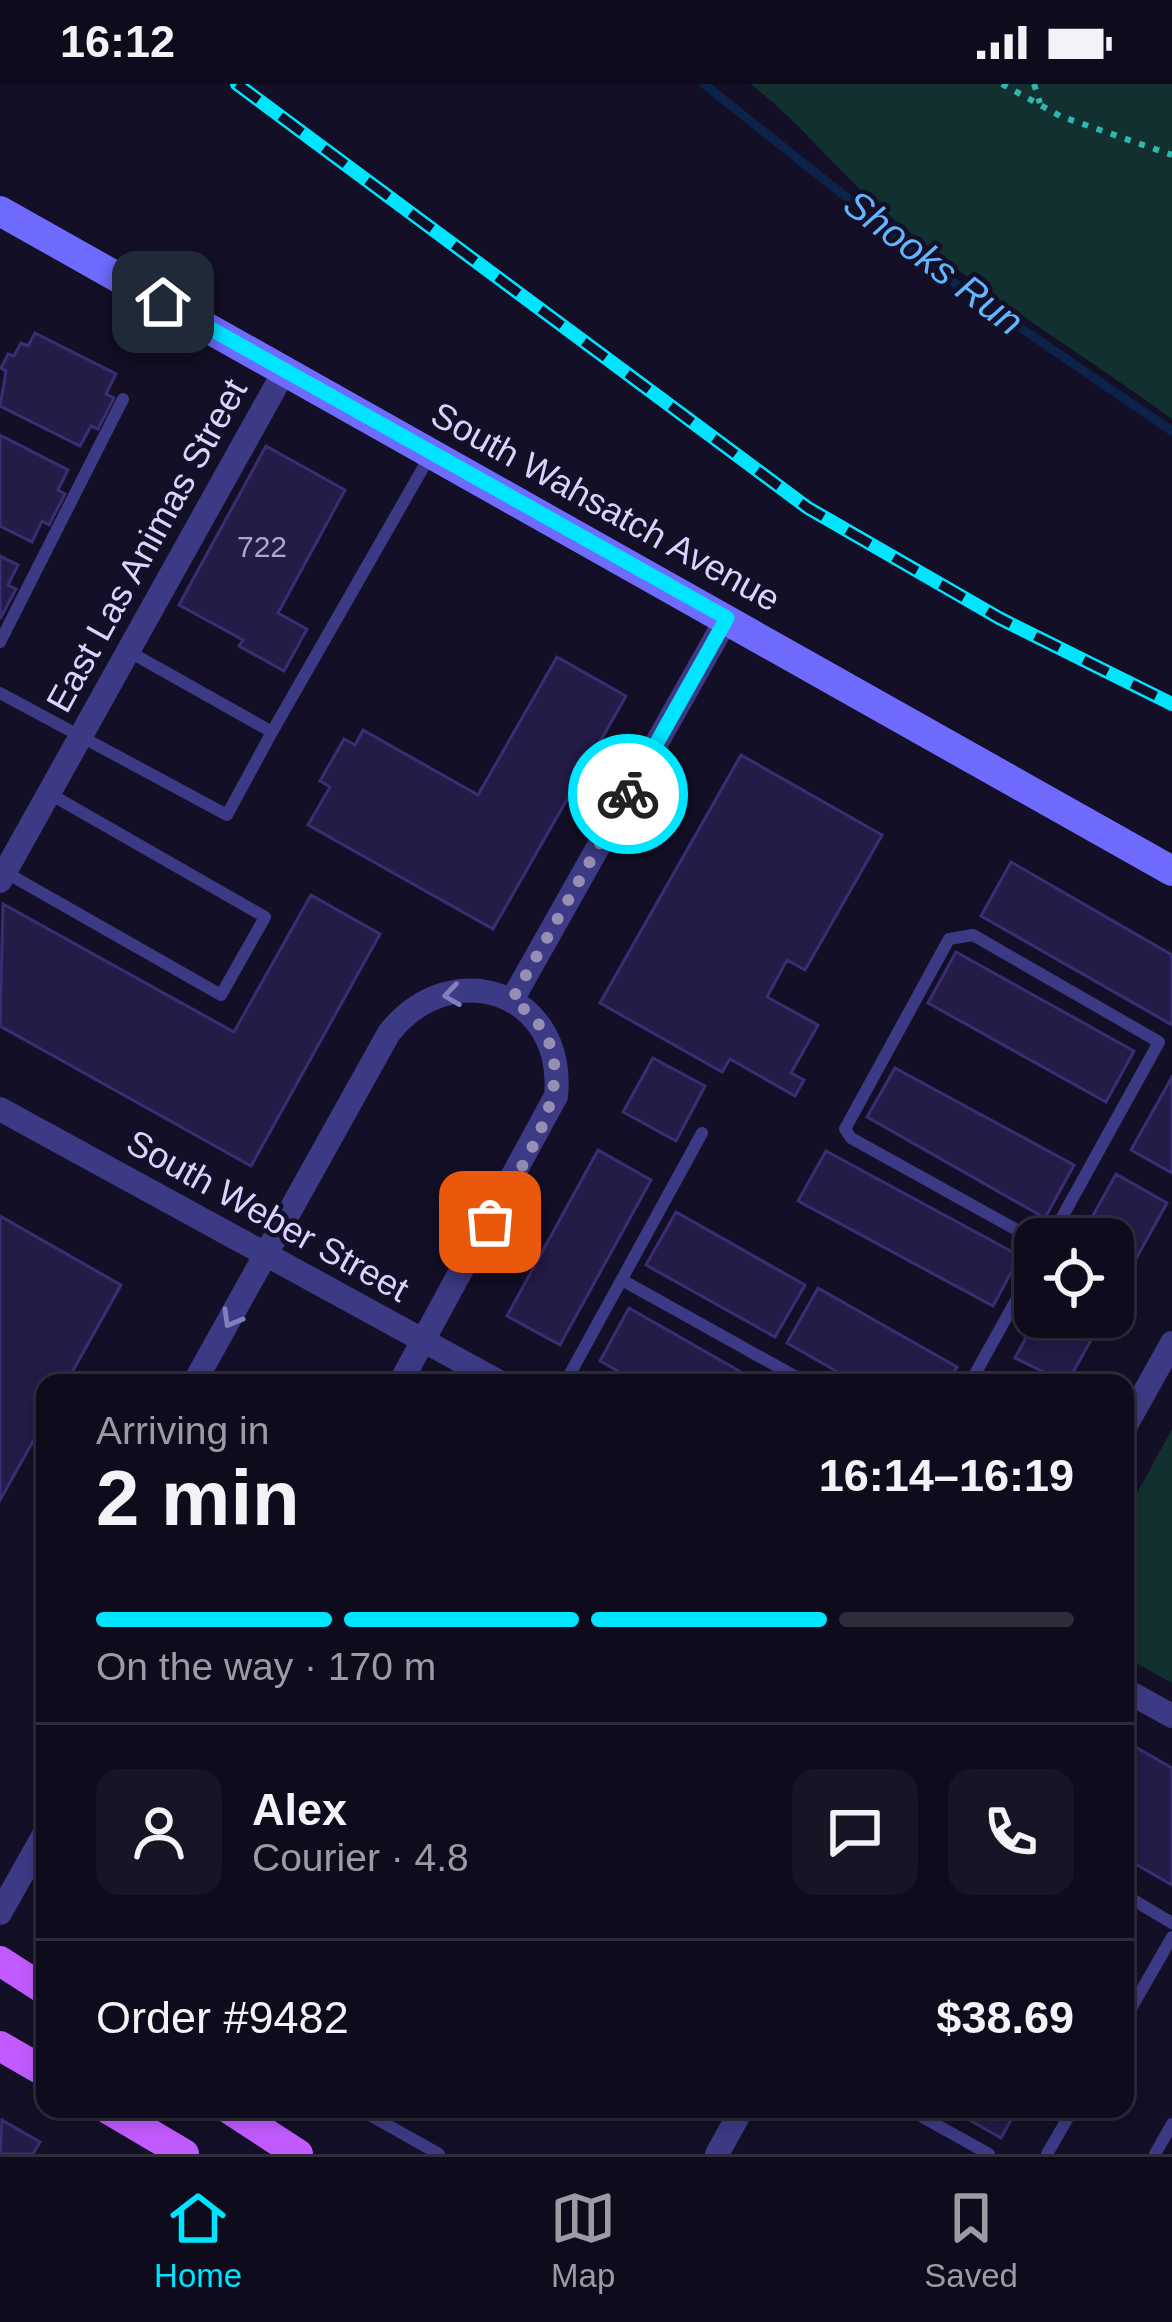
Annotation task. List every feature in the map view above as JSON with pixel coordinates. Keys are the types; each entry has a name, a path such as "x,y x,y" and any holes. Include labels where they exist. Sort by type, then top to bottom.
{"main road":[{"name":"South Wahsatch Avenue","path":"0,211 1172,871"},
{"path":"0,1961 36,1984"},
{"path":"0,2046 36,2067"},
{"path":"123,2118 184,2154"},
{"path":"243,2118 298,2154"}],"street":[{"name":"East Las Animas Street","path":"2,876 285,370"},
{"path":"512,1000 727,618"},
{"path":"199,1374 405,1013 448,992 493,993 512,1000 535,1018 549,1042 556,1096 405,1374"},
{"name":"South Weber Street","path":"0,1109 485,1374"},
{"path":"1134,1411 1172,1343"},
{"path":"1134,1695 1172,1716"},
{"path":"0,1913 36,1849"},
{"path":"717,2154 737,2118"}],"lane":[{"path":"0,642 123,399"},
{"path":"0,693 227,815 431,453"},
{"path":"128,651 272,732"},
{"path":"2,876 221,995 254,937 265,917 49,793"},
{"path":"1014,1228 851,1138 845,1129 950,939 960,934 973,935 1159,1042 1062,1218"},
{"path":"570,1374 702,1133"},
{"path":"622,1280 791,1374"},
{"path":"975,1374 1014,1303"},
{"path":"1134,1900 1172,1923"},
{"path":"1134,2003 1172,1937"},
{"path":"375,2118 439,2154"},
{"path":"924,2118 989,2154"},
{"path":"1047,2154 1068,2118"},
{"path":"1155,2154 1172,2124"}],"path":[{"path":"1002,84 1041,105 1172,155"},
{"path":"1034,84 1041,105"}],"green space":[{"path":"750,84 1172,84 1172,419 937,254 864,193"},
{"path":"1172,1429 1172,1683 1134,1662 1134,1499"}],"building":[{"path":"35,333 116,374 106,394 114,398 98,429 91,426 80,446 0,406 6,371 1,368 8,354 14,356 21,343 28,346"},
{"path":"0,435 68,470 58,490 65,494 49,525 42,521 32,542 0,526"},
{"path":"266,446 345,490 278,613 307,629 284,671 239,646 243,640 179,605"},
{"path":"0,556 18,565 8,585 16,589 0,619"},
{"path":"557,657 626,696 493,929 308,825 330,787 320,781 344,739 355,745 363,730 478,795"},
{"path":"741,755 882,835 805,970 787,960 767,997 818,1025 791,1073 804,1080 795,1096 730,1059 722,1072 600,1003"},
{"path":"1011,862 1172,955 1172,1025 981,916"},
{"path":"311,895 380,934 251,1166 0,1026 3,904 234,1032"},
{"path":"956,952 1134,1051 1106,1102 928,1003"},
{"path":"653,1058 705,1086 676,1141 623,1112"},
{"path":"895,1068 1074,1165 1045,1218 867,1117"},
{"path":"1172,1077 1172,1173 1131,1150"},
{"path":"598,1150 651,1180 560,1345 507,1316"},
{"path":"826,1151 1014,1253 1014,1267 993,1306 798,1201"},
{"path":"1116,1174 1167,1203 1134,1262 1134,1218 1092,1218"},
{"path":"676,1212 805,1285 775,1337 646,1265"},
{"path":"0,1216 121,1285 71,1374 36,1374 36,1436 0,1500"},
{"path":"818,1288 957,1367 953,1374 841,1374 787,1343"},
{"path":"629,1308 745,1374 623,1374 600,1361"},
{"path":"1026,1338 1092,1338 1072,1374 1048,1374 1015,1358"},
{"path":"1134,1746 1172,1768 1172,1885 1134,1863"},
{"path":"966,2118 1012,2118 1001,2138"},
{"path":"2,2120 40,2142 33,2154 0,2154"}],"waterway":[{"name":"Shooks Run","path":"704,84 952,281 1172,431"}],"railway":[{"path":"237,84 808,508 999,618 1172,704"}],"way so far":[{"path":"490,1222 556,1096 554,1053 543,1029 512,1000 628,794"}],"route":[{"path":"163,302 727,618 628,794"}]}
